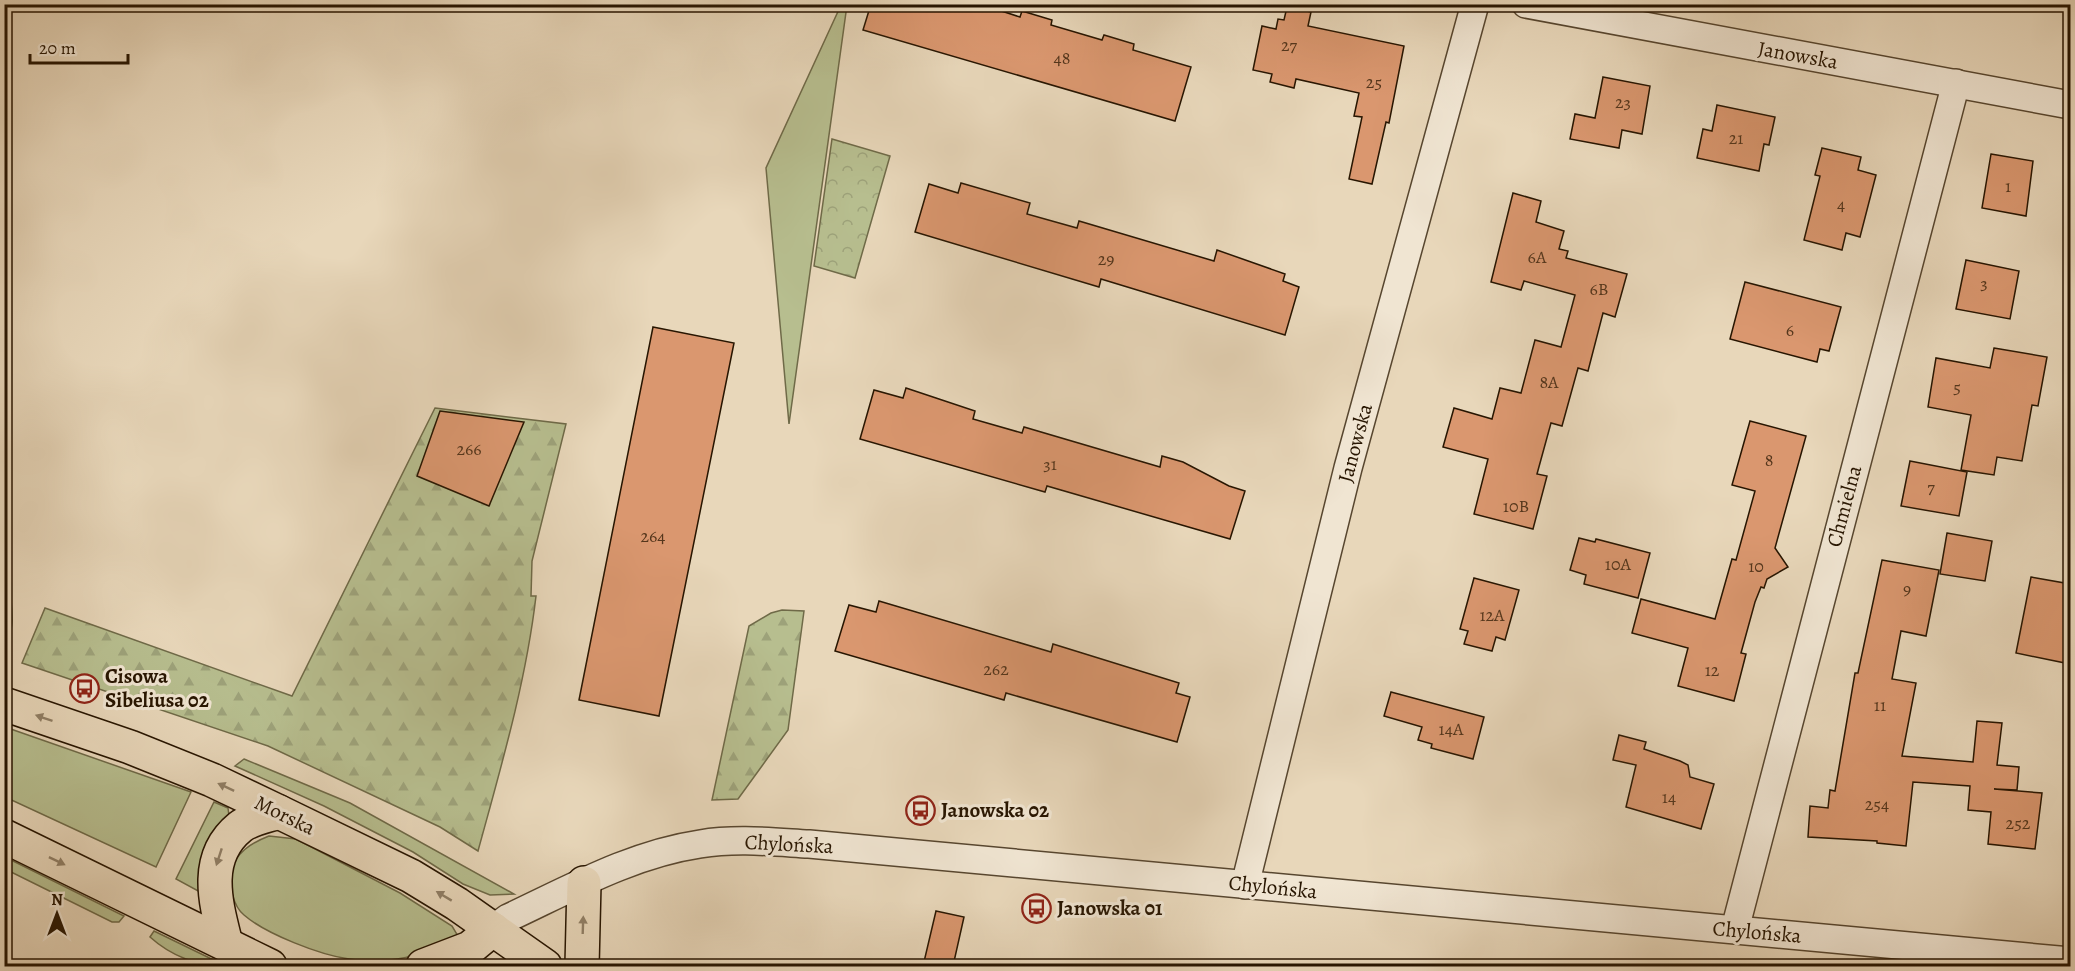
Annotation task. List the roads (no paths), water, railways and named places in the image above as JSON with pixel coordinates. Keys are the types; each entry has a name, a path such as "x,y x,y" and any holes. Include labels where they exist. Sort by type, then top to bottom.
{"main road":[{"name":"Morska","path":"4,704 130,747 212,780 411,876 493,929 544,966"},
{"path":"226,944 215,900 218,857 226,842 242,826 279,812"},
{"path":"4,836 270,966"},
{"path":"582,966 584,883"},
{"path":"423,966 470,948 493,929"}],"street":[{"name":"Janowska","path":"1245,885 1351,457 1475,4"},
{"name":"Janowska","path":"1526,4 2070,105"},
{"name":"Chmielna","path":"1735,929 1956,83"},
{"name":"Chylońska","path":"493,929 508,918 584,883 665,850 702,843 738,840 810,844 2070,961"}],"place":[{"name":"Cisowa Sibeliusa 02","path":"84,688"},
{"name":"Janowska 02","path":"920,810"},
{"name":"Janowska 01","path":"1036,908"}]}
